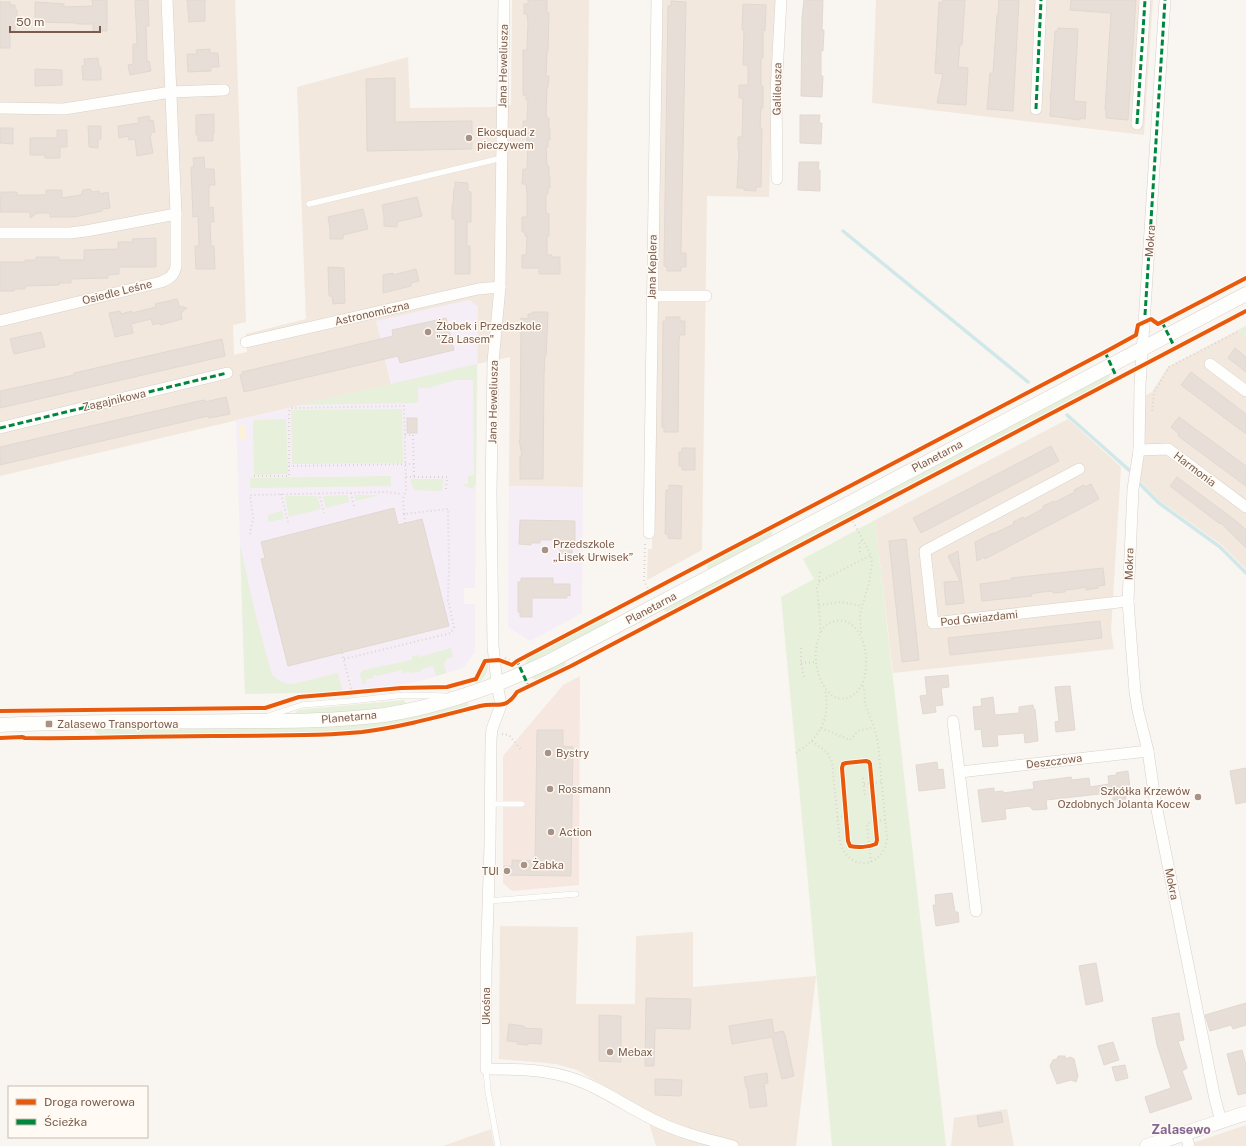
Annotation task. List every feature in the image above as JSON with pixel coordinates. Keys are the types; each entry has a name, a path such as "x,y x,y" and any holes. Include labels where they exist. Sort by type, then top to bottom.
{"street":[{"name":"Osiedle Leśne","path":"0,321 161,282 175,273 176,214 167,0"},
{"name":"Jana Heweliusza","path":"497,684 494,660 492,612 491,540 493,362 500,287 504,0"},
{"name":"Jana Keplera","path":"649,533 657,0"},
{"name":"Galileusza","path":"777,179 776,92 781,0"},
{"path":"1036,109 1041,0"},
{"path":"1137,124 1145,0"},
{"name":"Mokra","path":"1165,0 1140,385 1139,450 1133,488 1128,601 1135,692 1138,711 1148,750 1154,800 1215,1099 1221,1121"},
{"path":"0,108 64,109 170,92 224,90"},
{"path":"0,232 75,232 176,214"},
{"name":"Astronomiczna","path":"246,342 478,288 500,287"},
{"name":"Planetarna","path":"0,724 327,720 385,715 432,705 460,697 497,684 550,661 1246,294"},
{"path":"652,296 706,296"},
{"path":"1210,364 1246,391"},
{"name":"Zagajnikowa","path":"0,428 227,373"},
{"name":"Harmonia","path":"1139,450 1168,449 1246,507"},
{"name":"Pod Gwiazdami","path":"1079,468 925,551 933,623 1128,601"},
{"name":"Ukośna","path":"486,1069 486,969 491,739 492,729 501,705 497,684"},
{"path":"953,721 976,911"},
{"name":"Deszczowa","path":"960,772 1148,750"},
{"path":"486,1069 546,1072 567,1077 600,1090 666,1126 691,1135 733,1146"},
{"path":"1147,1146 1187,1140 1221,1121 1246,1112"}],"lane":[{"path":"309,204 502,158"},
{"path":"490,804 522,804"},
{"path":"488,901 576,894"},
{"path":"486,1069 488,1091 498,1146"}],"path":[{"path":"1152,414 1154,392 1169,367 1237,332"},
{"path":"254,476 289,476 289,411 291,408 404,406 406,490 403,499 406,523"},
{"path":"405,435 414,435 414,477"},
{"path":"289,466 414,464"},
{"path":"406,476 447,477 446,489"},
{"path":"250,534 253,518 250,495 386,492 402,494"},
{"path":"319,493 324,513"},
{"path":"351,493 354,506"},
{"path":"281,494 288,522"},
{"path":"344,660 451,633 454,627 448,600 448,509 404,514"},
{"path":"852,518 870,555 871,572 860,615 859,634"},
{"path":"649,533 645,546 644,581 650,592"},
{"path":"860,552 859,542 863,540"},
{"path":"820,582 870,555"},
{"path":"820,572 820,582 817,588 820,634"},
{"path":"819,605 841,602 862,606"},
{"path":"837,621 848,622 859,634 865,650 866,659 866,668 862,685 855,694 844,698 835,697 827,692 820,680 816,662 817,643 820,634 826,625 837,621"},
{"path":"341,648 350,694 359,692"},
{"path":"800,648 804,677"},
{"path":"494,660 499,660 512,665 517,661"},
{"path":"801,663 816,662"},
{"path":"812,741 827,752 832,762 840,842 844,853 848,858 859,863 870,862 881,856 887,839 878,743 874,727 865,704 864,688 862,685"},
{"path":"796,752 812,741 821,728 827,706 824,688"},
{"path":"821,728 850,740 858,731 874,727"},
{"path":"498,733 509,734 522,751"},
{"path":"865,778 872,784 872,790"},
{"path":"865,778 865,797"},
{"path":"864,784 882,782"},
{"path":"846,810 847,823"},
{"path":"874,813 876,827"},
{"path":"837,817 846,816"},
{"path":"870,862 867,824 870,822 885,820"}],"shaded area":[{"path":"0,0 235,0 246,322 233,325 234,355 247,352 246,334 306,319 297,87 408,57 410,108 491,107 511,105 512,0 589,0 583,487 509,486 510,357 477,364 478,307 385,359 391,384 0,476"},
{"path":"661,0 775,0 769,197 707,196 702,550 647,580 648,549 652,549"},
{"path":"876,0 1153,0 1144,135 872,103"},
{"path":"469,300 478,306 475,588 464,588 464,604 475,604 475,652 463,668 424,680 386,688 352,692 245,694 236,420 391,384 376,321"},
{"path":"1246,326 1246,569 1222,545 1160,501 1140,481 1146,395 1152,392 1168,367"},
{"path":"1068,419 1121,467 1111,631 1114,649 893,673 875,520"},
{"name":"Przedszkole „Lisek Urwisek”","path":"509,486 583,487 582,613 530,641 508,627"},
{"path":"580,676 579,885 512,891 503,883 503,756 563,685"},
{"path":"500,926 578,927 576,1004 635,1004 636,936 693,932 693,987 816,976 796,1146 656,1146 645,1110 577,1070 556,1064 499,1059"},
{"path":"1007,1109 1014,1146 951,1146 954,1118"},
{"path":"1246,1125 1246,1146 1184,1146"},
{"path":"491,1129 494,1146 443,1146"}],"green space":[{"path":"1246,326 1246,338 1236,331"},
{"path":"477,364 476,485 474,485 474,489 463,484 468,484 468,476 474,475 473,380 455,380 429,388 418,388 418,403 299,405"},
{"path":"1109,374 1110,377 1108,380 667,612 662,609"},
{"path":"402,409 403,463 292,464 291,410"},
{"path":"286,419 288,474 254,475 253,420"},
{"path":"391,476 391,486 250,488 250,478"},
{"path":"410,479 443,479 442,491 414,490"},
{"path":"348,495 349,502 326,508 323,496"},
{"path":"354,495 380,495 356,501"},
{"path":"285,496 317,496 321,509 289,517"},
{"path":"282,511 284,519 268,522 268,515"},
{"path":"875,520 946,1146 832,1146 781,597 814,579 803,559"},
{"path":"771,531 772,536 708,570 707,567 709,564"},
{"path":"240,545 256,616 272,675 281,682 292,684 338,673 343,692 245,694"},
{"path":"604,619 609,622 525,665 527,659"},
{"path":"451,648 453,657 447,659 444,663 446,673 436,676 433,666 422,669 422,671 411,673 403,673 401,670 377,676 373,675 373,678 365,680 366,684 363,684 360,674 363,670 412,660 412,656 418,655 419,657"},
{"path":"565,660 566,664 564,666 538,680 531,677"},
{"path":"485,663 488,663 486,673 481,681 475,685"},
{"path":"404,700 405,704 352,712 297,714 296,712 298,710"},
{"path":"468,701 468,705 465,708 427,718 394,725 356,730 319,732 99,735 94,730 324,727 360,724"}],"sand":[{"path":"240,425 246,425 246,439 240,439"}],"building":[{"path":"92,0 107,0 107,31 93,31 93,24 35,22 35,2 64,4 64,7 93,6"},
{"path":"135,0 148,0 149,26 146,26 147,62 149,61 151,71 130,75 128,65 133,64 133,44 137,44"},
{"path":"187,0 205,0 205,21 189,22"},
{"path":"528,0 547,0 547,13 549,13 546,76 549,76 546,113 547,118 549,118 550,129 550,140 548,140 548,147 546,147 547,166 549,166 550,177 550,188 548,188 548,194 546,194 546,213 549,214 547,255 552,255 552,257 560,257 560,274 539,274 539,268 522,268 522,255 526,255 527,236 525,236 525,232 522,232 522,217 527,217 527,193 526,184 522,184 523,169 527,169 528,145 526,136 523,136 523,121 527,121 528,100 526,100 526,96 523,95 523,50 527,50 528,23 527,14 524,14 524,4 528,4"},
{"path":"804,0 823,0 822,30 824,30 823,51 821,51 821,76 823,76 822,97 801,96 802,17"},
{"path":"943,0 965,0 962,45 960,45 958,67 968,68 966,105 937,103 943,74 935,73 939,2 942,3"},
{"path":"999,0 1019,0 1013,111 987,109 990,73 993,73"},
{"path":"1071,0 1136,0 1128,120 1106,118 1105,110 1111,13 1070,10"},
{"path":"671,1 686,2 681,253 686,253 686,267 681,267 681,271 667,271 667,267 664,266 668,6 671,6"},
{"path":"0,2 10,2 10,5 15,5 15,10 17,10 17,23 15,23 15,31 10,31 10,48 0,48"},
{"path":"743,4 766,5 765,31 763,30 763,58 761,58 763,108 761,108 760,128 762,128 761,187 756,187 756,191 737,188 739,150 738,137 742,137 743,98 739,98 739,85 748,85 748,65 743,65"},
{"path":"1058,28 1078,29 1074,101 1086,102 1085,119 1080,118 1080,120 1050,116 1055,31 1058,31"},
{"path":"210,49 210,53 218,53 219,67 211,67 211,71 188,72 187,54 197,54 196,50"},
{"path":"98,58 99,67 101,67 101,80 83,80 82,66 85,66 84,59"},
{"path":"35,69 62,70 62,85 35,86"},
{"path":"395,78 395,122 472,121 472,149 367,151 366,79"},
{"path":"214,114 213,141 198,141 198,135 196,135 196,115"},
{"path":"800,115 820,115 819,123 822,123 821,144 800,143"},
{"path":"149,116 150,121 153,120 155,132 151,133 150,136 153,153 137,156 135,139 129,140 128,136 119,138 118,126 139,123 138,118"},
{"path":"88,126 101,126 101,139 98,139 98,148 89,147"},
{"path":"0,128 13,128 13,144 0,143"},
{"path":"57,130 67,130 67,147 60,147 60,158 45,158 45,155 30,155 30,138 57,138"},
{"path":"204,157 205,169 214,169 215,185 209,185 209,208 213,207 214,222 210,222 211,246 214,246 215,269 196,269 195,246 199,246 198,216 193,217 191,167 194,167 193,158"},
{"path":"799,162 819,162 818,170 820,170 820,191 798,190"},
{"path":"455,182 468,183 468,191 471,192 471,222 467,222 467,246 470,246 470,274 455,274 455,219 452,219 452,205"},
{"path":"90,189 93,192 99,191 99,194 108,192 110,208 74,217 50,217 50,213 37,213 30,218 30,212 0,212 1,192 17,192 17,195 46,195 46,190 62,190 62,198 81,195 83,190"},
{"path":"417,197 422,216 397,222 397,227 384,226 382,205"},
{"path":"363,209 368,229 343,235 343,239 330,239 328,217"},
{"path":"156,238 156,267 119,267 119,274 108,275 108,278 71,279 71,283 59,283 59,285 25,286 25,289 0,291 0,262 25,262 25,260 36,260 36,257 59,257 59,260 84,260 84,250 118,249 118,242 133,242 132,239"},
{"path":"328,267 344,268 345,303 333,304 332,296 329,296"},
{"path":"416,269 419,281 411,283 411,286 383,293 383,275 393,273 393,275"},
{"path":"177,299 179,306 187,308 181,313 182,319 160,325 160,323 153,325 151,319 131,324 133,333 115,337 109,313 120,311 121,314 132,311 132,313 156,307 155,304"},
{"path":"532,312 548,312 544,375 543,479 520,479 520,456 522,456 519,440 521,318 528,319 528,314 532,314"},
{"path":"666,317 680,317 680,321 685,321 685,335 680,335 679,339 678,432 664,432 664,427 662,427 663,321 666,321"},
{"path":"446,318 454,350 400,363 398,356 244,392 240,375 242,375 242,372 393,336 392,330"},
{"path":"41,332 45,347 14,354 10,339"},
{"path":"222,339 225,356 0,408 0,391 74,375 74,373"},
{"path":"1235,348 1246,357 1246,372 1228,358"},
{"path":"1191,372 1246,414 1246,434 1181,385"},
{"path":"226,397 230,414 209,418 208,416 0,465 0,447 199,401 205,400 205,402"},
{"path":"1179,417 1246,466 1246,486 1178,436 1179,434 1171,427"},
{"path":"407,418 417,418 417,433 407,433"},
{"path":"1051,446 1059,461 921,533 913,518"},
{"path":"682,448 695,448 695,470 682,470 682,466 679,466 679,452 682,452"},
{"path":"1177,477 1246,530 1246,548 1221,523 1220,524 1170,486"},
{"path":"1091,484 1099,499 985,559 984,557 977,561 975,542 1014,524 1013,522 1023,517 1024,519 1044,508 1043,506 1075,492 1074,490 1084,485 1085,487"},
{"path":"669,485 682,486 681,539 668,538 668,534 665,534 666,490 669,490"},
{"path":"394,508 398,525 422,519 449,626 288,666 261,559 265,558 261,542"},
{"path":"520,520 575,521 575,543 572,543 572,553 560,553 560,540 540,540 540,543 531,543 531,545 519,544"},
{"path":"906,539 919,660 902,662 889,541"},
{"path":"958,551 964,603 946,605 944,582 960,581 948,556"},
{"path":"1103,568 1105,585 1098,586 1098,588 1086,590 1086,587 1065,590 1065,592 1042,592 1031,594 1032,596 982,601 980,584 1011,580 1011,578"},
{"path":"521,578 553,578 553,584 570,584 570,596 567,595 567,598 532,598 532,617 520,617 520,612 518,612 518,582 521,582"},
{"path":"1100,621 1102,638 950,655 948,638"},
{"path":"948,675 949,687 941,688 943,705 935,706 936,712 923,714 920,696 927,695 925,677"},
{"path":"1070,686 1075,730 1056,732 1055,722 1059,721 1055,687"},
{"path":"993,697 995,715 1019,713 1019,707 1033,705 1034,710 1035,709 1038,741 1025,743 1024,733 997,735 998,746 983,747 981,729 975,730 973,707 982,706 981,699"},
{"path":"537,730 563,730 563,746 573,747 571,876 504,875 504,866 512,866 512,860 535,861"},
{"path":"937,762 938,770 943,769 945,788 919,791 916,765"},
{"path":"1246,768 1246,802 1236,804 1230,771"},
{"path":"1128,771 1130,787 1125,787 1126,799 1113,800 1113,793 1108,793 1046,800 1047,809 1033,810 1029,806 1005,809 1006,819 982,822 978,790 994,788 994,792 1003,791 1003,793 1034,789 1033,782 1071,777 1072,780 1089,778 1090,787 1109,784 1108,776 1117,775 1116,773"},
{"path":"952,893 955,912 958,912 959,922 936,926 933,905 936,905 935,895"},
{"path":"1096,963 1103,1001 1086,1005 1079,966"},
{"path":"646,998 691,999 690,1029 655,1028 654,1066 645,1066"},
{"path":"1246,1003 1246,1025 1233,1029 1231,1025 1210,1031 1205,1015"},
{"path":"1179,1013 1184,1040 1178,1041 1187,1068 1182,1071 1192,1099 1150,1113 1145,1097 1171,1088 1157,1045 1152,1018"},
{"path":"599,1015 621,1016 621,1062 599,1061"},
{"path":"772,1019 774,1033 783,1031 785,1035 794,1076 782,1079 772,1037 732,1044 729,1026"},
{"path":"509,1024 524,1026 524,1028 542,1029 541,1044 528,1043 528,1045 507,1041"},
{"path":"1113,1042 1119,1060 1104,1065 1098,1046"},
{"path":"1242,1050 1246,1065 1246,1093 1238,1095 1227,1054"},
{"path":"1058,1056 1065,1056 1066,1059 1070,1057 1074,1059 1078,1076 1076,1082 1071,1080 1057,1084 1050,1066 1053,1060 1057,1059"},
{"path":"1125,1065 1128,1078 1116,1081 1112,1067"},
{"path":"767,1073 768,1083 764,1084 767,1106 750,1108 744,1077"},
{"path":"655,1079 682,1080 681,1096 655,1095"},
{"path":"1001,1112 1003,1122 979,1127 977,1116"}],"waterway":[{"path":"843,231 1028,382"},
{"path":"1067,415 1129,470"},
{"path":"1140,484 1159,503 1220,547 1246,573"}],"marked path":[{"path":"1036,109 1041,0"},
{"path":"1137,124 1145,0"},
{"path":"1145,315 1165,0"},
{"path":"1162,322 1175,348"},
{"path":"1105,352 1117,378"},
{"path":"0,428 227,373"},
{"path":"519,660 517,661 529,687"}],"cycle path":[{"path":"0,711 265,708 299,697 401,688 447,687 476,679 485,661 499,660 512,665 517,661 1105,352 1136,335 1138,325 1151,319 1158,324 1246,278"},
{"path":"0,738 288,736 344,734 392,727 480,706 505,704 509,702 517,692 571,666 1246,311"},
{"path":"866,761 870,764 877,840 876,844 873,845 853,847 850,846 848,841 842,768 843,764 846,763 866,761"}],"place":[{"name":"Ekosquad z pieczywem","path":"469,138"},
{"name":"Żłobek i Przedszkole \"Za Lasem\"","path":"428,332"},
{"name":"Przedszkole „Lisek Urwisek”","path":"545,550"},
{"name":"Zalasewo Transportowa","path":"49,724"},
{"name":"Bystry","path":"548,753"},
{"name":"Rossmann","path":"550,789"},
{"name":"Szkółka Krzewów Ozdobnych Jolanta Kocew","path":"1198,797"},
{"name":"Action","path":"551,832"},
{"name":"Żabka","path":"524,865"},
{"name":"TUI","path":"507,871"},
{"name":"Mebax","path":"610,1052"}],"district":[{"name":"Zalasewo","path":"1181,1129"}]}
